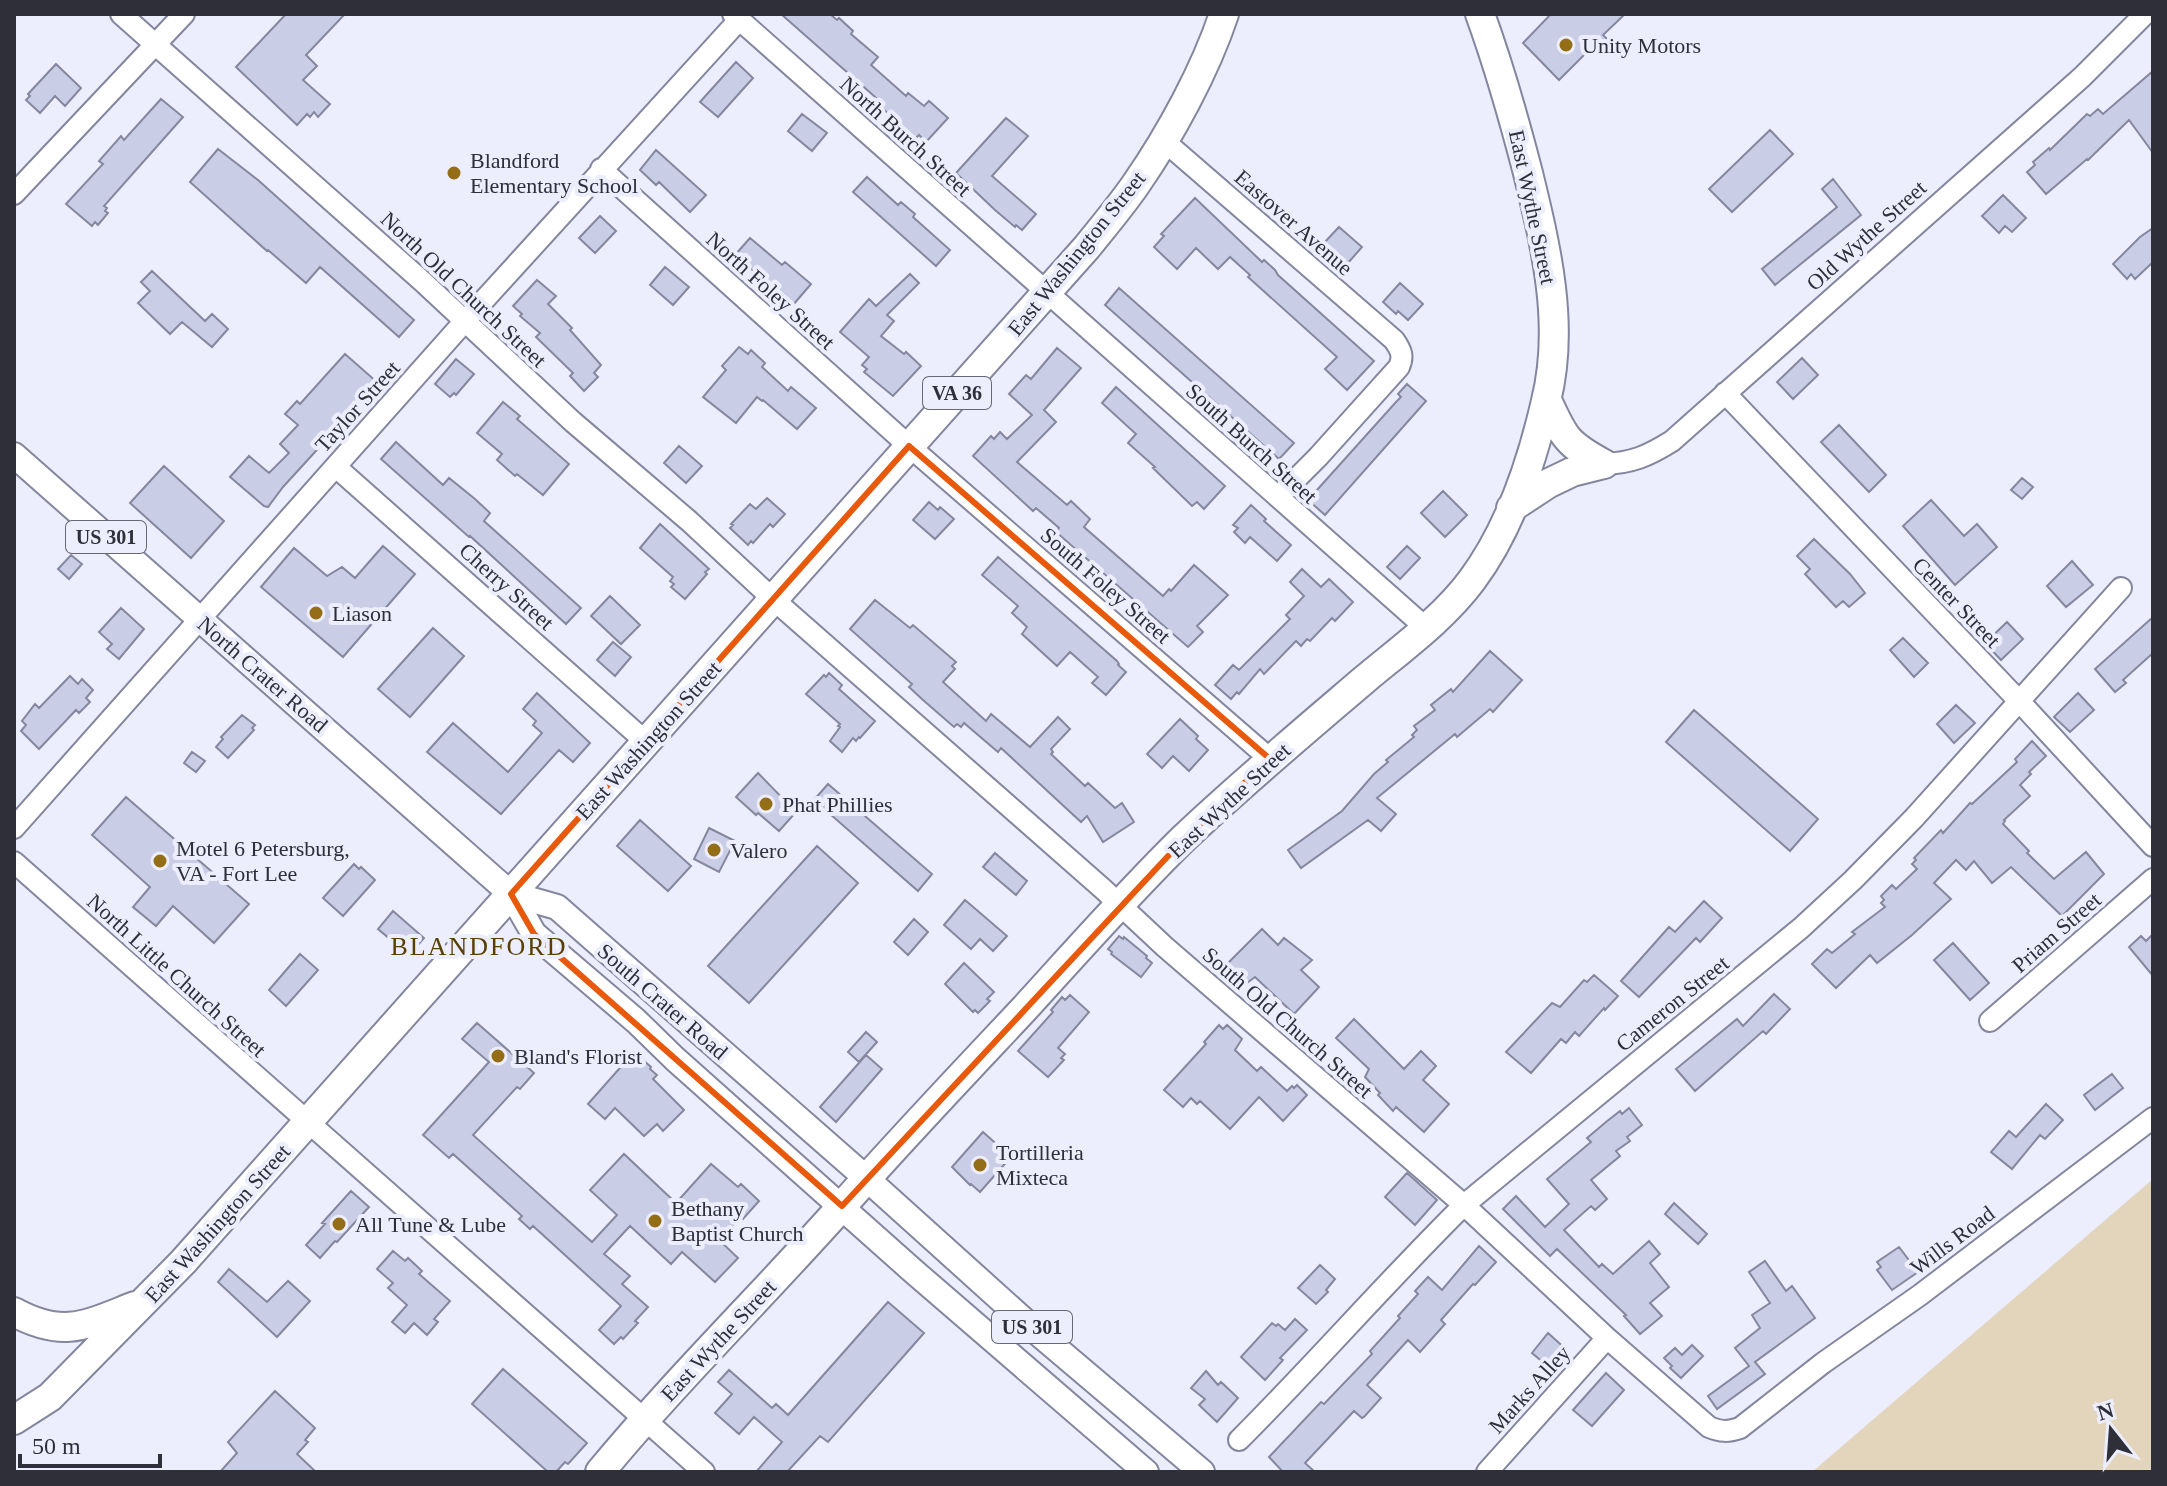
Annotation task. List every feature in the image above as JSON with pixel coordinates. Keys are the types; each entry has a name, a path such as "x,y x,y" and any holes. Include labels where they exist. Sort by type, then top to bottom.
{"highway":[{"name":"East Washington Street","path":"14,1420 50,1397 147,1301 1087,247 1136,185 1163,140 1217,36 1224,14"},
{"name":"East Wythe Street","path":"600,1472 866,1178 1120,905 1183,840 1270,759 1426,628 1459,596 1488,555 1528,464 1547,400 1554,338 1552,287 1545,241 1500,75 1480,14"},
{"path":"1547,400 1561,431 1577,449 1604,464"},
{"path":"1511,508 1572,472 1604,464"},
{"path":"14,1312 30,1321 55,1328 73,1328 147,1301"}],"main road":[{"name":"North Crater Road","path":"14,455 511,894"},
{"name":"South Crater Road","path":"511,894 557,907 1038,1333 1202,1472"},
{"name":"South Crater Road","path":"511,894 534,934 636,1021 912,1270 1146,1472"}],"street":[{"name":"North Old Church Street","path":"121,14 773,599"},
{"path":"14,194 184,14"},
{"name":"Old Wythe Street","path":"1604,464 1647,456 1672,441 2082,77 2145,14"},
{"name":"Taylor Street","path":"14,828 736,17"},
{"name":"North Burch Street","path":"736,17 1047,293"},
{"name":"Eastover Avenue","path":"1163,140 1394,340 1401,351 1399,367 1278,497"},
{"name":"North Foley Street","path":"601,169 909,446"},
{"name":"South Burch Street","path":"1047,293 1426,628"},
{"name":"Center Street","path":"1725,393 2153,846"},
{"name":"South Foley Street","path":"909,446 1270,759"},
{"name":"Cherry Street","path":"336,467 646,742"},
{"name":"Cameron Street","path":"1239,1440 1464,1205 1801,928 1853,880 1914,818 2121,588"},
{"name":"South Old Church Street","path":"773,599 1165,947 1464,1205 1607,1338 1709,1427 1720,1432 1740,1428 1779,1397"},
{"name":"North Little Church Street","path":"14,862 704,1472"},
{"name":"Priam Street","path":"1990,1021 2153,879"},
{"name":"Wills Road","path":"1779,1397 1920,1295 2153,1118"},
{"name":"Marks Alley","path":"1487,1472 1607,1338"}],"highlighted area":[{"path":"909,446 1270,759 1183,840 842,1206 534,934 511,894"}],"shaded area":[{"path":"2153,1179 2153,1472 1812,1472"}],"building":[{"path":"286,14 345,14 306,55 317,66 303,80 330,104 318,117 314,112 310,117 307,114 297,125 236,67"},
{"path":"781,14 830,14 837,20 839,18 853,31 851,34 878,57 871,65 906,96 908,93 924,106 929,101 948,118 926,142 919,135 915,139 878,104 880,102 874,96"},
{"name":"Unity Motors","path":"1551,14 1625,14 1603,35 1610,42 1598,54 1591,48 1559,80 1523,43"},
{"path":"736,62 753,78 718,117 700,102"},
{"path":"56,64 81,88 65,106 55,96 40,113 26,100"},
{"path":"2153,71 2153,153 2129,120 2088,160 2046,194 2027,172 2035,165 2033,162 2087,114 2090,116 2098,109 2103,114"},
{"path":"161,99 183,117 104,206 108,213 98,225 95,222 92,226 66,204 103,164 99,161 121,136 124,140"},
{"path":"802,114 827,133 812,151 788,131"},
{"path":"1006,118 1028,136 992,176 1036,214 1022,230 995,210 956,173"},
{"path":"1770,130 1793,154 1732,212 1709,189"},
{"path":"218,149 258,180 414,320 399,337 320,267 306,283 190,182"},
{"path":"656,150 706,195 690,212 659,182 656,185 640,170"},
{"path":"867,177 898,205 901,202 915,214 913,217 950,250 936,266 853,192"},
{"path":"1833,179 1861,215 1775,285 1762,269 1837,207 1822,189"},
{"path":"2003,195 2026,218 2012,232 2005,226 1999,233 1982,216"},
{"path":"1195,198 1374,361 1347,390 1325,369 1337,357 1230,257 1218,269 1196,248 1177,269 1154,247 1164,236 1161,234"},
{"path":"600,216 616,231 595,253 579,238"},
{"path":"1339,227 1362,247 1348,263 1323,244"},
{"path":"2153,228 2153,262 2135,279 2131,274 2127,279 2113,264"},
{"path":"750,238 811,284 793,305 735,255"},
{"path":"665,267 689,287 673,305 650,285"},
{"path":"152,271 205,321 212,314 228,329 212,347 182,322 170,334 138,303 150,291 141,282"},
{"path":"910,274 919,283 887,315 894,321 881,336 921,366 893,396 864,372 867,369 862,365 869,357 840,332 869,299 876,306"},
{"path":"537,280 556,296 548,304 601,365 594,373 598,377 584,391 570,376 573,373 536,337 540,333 513,306"},
{"path":"1400,283 1423,304 1408,320 1383,302"},
{"path":"1119,288 1294,443 1279,459 1105,305"},
{"path":"739,347 748,354 751,350 765,363 762,367 788,391 791,387 816,408 797,429 757,397 736,423 703,397 726,370 722,366"},
{"path":"1057,348 1081,368 1044,410 1056,422 1017,462 1067,505 1071,501 1090,519 1084,527 1163,596 1194,565 1228,595 1197,626 1203,632 1188,647 1056,532 1059,528 1036,508 1033,511 973,456 991,436 994,439 1000,432 1007,439 1032,415 1009,394 1026,375 1031,379"},
{"path":"345,354 378,383 268,507 264,506 230,477 249,456 269,473 289,453 280,444 298,425 285,414 297,401 300,404"},
{"path":"1802,358 1818,375 1793,399 1777,382"},
{"path":"456,359 474,374 456,395 454,393 450,397 435,384"},
{"path":"1407,384 1426,401 1325,515 1308,500 1401,397 1398,394"},
{"path":"1116,387 1225,486 1204,509 1197,502 1192,506 1128,443 1136,434 1102,403"},
{"path":"503,402 520,416 517,419 569,464 543,495 497,460 502,454 477,433"},
{"path":"1839,425 1886,475 1869,492 1821,442"},
{"path":"396,442 443,485 449,478 475,499 490,513 484,521 581,608 566,624 381,459"},
{"path":"679,446 702,466 686,483 664,463"},
{"path":"164,466 224,521 191,558 130,503"},
{"path":"2022,478 2033,487 2022,499 2011,490"},
{"path":"1443,491 1467,515 1445,537 1421,513"},
{"path":"767,498 785,514 748,545 730,528 731,524 750,504 756,509"},
{"path":"1931,500 1964,536 1977,524 1997,547 1955,585 1903,526"},
{"path":"929,502 954,519 935,539 913,520"},
{"path":"1251,505 1291,545 1277,561 1250,537 1245,543 1234,532 1238,528 1233,525"},
{"path":"660,524 709,569 685,599 671,587 673,577 640,548"},
{"path":"1814,539 1865,593 1849,607 1843,601 1836,607 1805,574 1810,569 1797,556"},
{"path":"383,546 415,574 343,657 261,587 294,548 327,576 342,567 355,578"},
{"path":"1407,546 1420,558 1400,579 1387,567"},
{"path":"71,555 82,564 69,579 58,569"},
{"path":"998,557 1126,672 1106,695 1092,683 1098,677 1070,652 1057,666 1022,634 1027,627 1012,613 1018,606 982,575"},
{"path":"2072,561 2093,585 2066,607 2047,586"},
{"path":"1302,569 1321,587 1329,579 1353,602 1310,641 1307,639 1301,646 1296,641 1264,674 1260,669 1231,699 1215,685 1233,665 1239,670 1290,619 1286,615 1304,596 1290,582"},
{"path":"610,596 640,625 621,644 591,616"},
{"path":"875,600 910,628 913,625 956,662 952,666 955,669 943,682 986,721 991,714 1030,747 1058,717 1070,729 1051,749 1051,754 1085,786 1088,783 1115,808 1122,803 1134,822 1103,842 1087,816 1081,822 1001,748 998,752 964,723 961,727 957,724 954,727 909,687 912,684 850,629"},
{"path":"121,608 144,629 119,659 107,649 112,644 99,632"},
{"path":"2153,617 2153,653 2123,680 2126,683 2115,692 2095,669"},
{"path":"2007,622 2023,639 2001,660 1985,643"},
{"path":"433,628 464,656 410,717 378,689"},
{"path":"1903,638 1928,663 1914,677 1890,650"},
{"path":"613,642 631,657 615,676 597,660"},
{"path":"1490,651 1522,680 1493,712 1490,709 1457,737 1455,734 1377,798 1396,814 1381,831 1368,820 1301,868 1288,850 1342,811 1388,762 1386,760 1414,737 1412,735 1417,730 1414,726 1435,710 1431,705 1451,689 1453,692"},
{"path":"829,673 842,685 839,689 875,721 860,738 856,741 853,738 842,752 830,741 840,724 806,694"},
{"path":"70,676 78,684 82,679 93,690 86,698 90,702 79,713 76,710 39,749 21,731 26,725 22,721 35,704 39,708"},
{"path":"537,693 590,743 573,762 559,750 501,814 427,752 453,723 508,772 542,733 533,725 536,721 523,709"},
{"path":"2078,693 2094,710 2070,732 2054,717"},
{"path":"1956,705 1975,723 1954,743 1937,724"},
{"path":"1694,710 1818,819 1790,851 1666,742"},
{"path":"242,715 255,725 254,730 228,758 216,747 223,739 221,737"},
{"path":"1180,719 1208,750 1189,771 1173,756 1162,768 1147,754"},
{"path":"2032,741 2046,756 2020,785 2030,796 2003,824 2054,879 2086,852 2104,874 2062,916 2011,867 1992,883 1974,861 1966,870 1956,860 1934,883 1951,899 1877,963 1870,955 1836,988 1812,964 1827,949 1832,953 1855,934 1852,932 1885,907 1881,896 1892,885 1896,889 1917,869 1912,864 1916,860 1914,858 2017,762 2015,759"},
{"path":"192,752 205,761 196,772 184,763"},
{"name":"Phat Phillies","path":"758,773 796,812 779,831 736,797"},
{"path":"828,784 932,874 918,891 814,800"},
{"name":"Motel 6 Petersburg, VA - Fort Lee","path":"126,797 249,904 214,943 173,906 156,926 133,907 150,887 92,835"},
{"name":"Valero","path":"640,820 691,866 668,891 617,846"},
{"name":"Valero","path":"709,828 735,841 719,872 694,859"},
{"path":"817,846 858,883 749,1003 708,966"},
{"path":"995,853 1027,881 1016,895 983,867"},
{"path":"354,864 375,880 343,916 323,898"},
{"path":"965,900 1007,936 993,951 980,939 971,949 944,925"},
{"path":"1704,901 1722,918 1700,942 1696,938 1639,997 1621,981 1669,927 1675,932"},
{"path":"393,911 424,938 409,955 378,929"},
{"path":"914,919 928,932 908,955 894,942"},
{"path":"1262,929 1278,945 1284,938 1312,960 1301,970 1319,987 1294,1014 1255,977 1243,986 1224,967"},
{"path":"2153,934 2153,976 2129,947 2141,936 2146,941"},
{"path":"1119,936 1152,963 1141,977 1108,949"},
{"path":"1953,943 1989,983 1970,1000 1934,960"},
{"path":"300,954 318,970 286,1006 269,990"},
{"path":"964,963 994,992 978,1013 973,1012 945,984"},
{"path":"1594,975 1618,996 1579,1036 1575,1032 1566,1043 1561,1039 1531,1073 1506,1052 1552,1003 1560,1007 1584,980 1587,982"},
{"path":"1774,994 1790,1009 1766,1034 1763,1031 1695,1091 1676,1069 1737,1019 1743,1026"},
{"path":"1070,995 1089,1012 1058,1048 1065,1054 1061,1058 1064,1060 1048,1077 1018,1051 1053,1012 1051,1010 1062,997 1065,1000"},
{"path":"1354,1019 1404,1069 1421,1051 1436,1066 1423,1080 1449,1104 1424,1132 1396,1107 1393,1111 1378,1095 1380,1093 1365,1077 1369,1069 1336,1038"},
{"path":"477,1023 534,1073 473,1135 592,1242 617,1215 590,1190 624,1154 676,1203 711,1164 738,1187 741,1184 759,1201 719,1240 738,1258 715,1282 682,1252 671,1264 630,1226 604,1254 630,1276 622,1284 648,1307 635,1321 638,1323 614,1344 599,1330 621,1306 533,1226 530,1229 519,1219 522,1216 453,1154 449,1158 423,1135 489,1062 462,1039"},
{"path":"1219,1025 1223,1029 1227,1025 1242,1039 1235,1050 1257,1071 1261,1067 1287,1091 1297,1085 1307,1095 1283,1121 1259,1097 1230,1129 1200,1101 1197,1104 1191,1098 1183,1107 1164,1090"},
{"path":"866,1032 877,1042 859,1062 848,1052"},
{"path":"634,1052 657,1075 653,1079 684,1110 663,1131 657,1124 644,1136 615,1108 605,1119 588,1104"},
{"path":"866,1055 882,1069 836,1122 820,1107"},
{"path":"2112,1074 2123,1088 2095,1110 2084,1095"},
{"path":"2046,1104 2063,1120 2045,1139 2040,1135 2012,1169 1991,1152 2009,1131 2016,1137"},
{"path":"1629,1108 1642,1125 1627,1137 1630,1141 1616,1151 1620,1156 1591,1180 1607,1199 1595,1210 1591,1206 1564,1230 1599,1267 1602,1264 1613,1274 1649,1241 1660,1254 1650,1263 1669,1287 1650,1303 1662,1316 1640,1334 1626,1315 1557,1249 1550,1256 1503,1209 1516,1196 1545,1227 1569,1204 1547,1179 1591,1142 1587,1138 1620,1111 1622,1114"},
{"path":"983,1132 1011,1157 980,1192 952,1167"},
{"path":"1407,1173 1437,1200 1415,1225 1385,1197"},
{"name":"All Tune & Lube","path":"351,1191 369,1207 320,1258 306,1245"},
{"path":"1674,1203 1707,1234 1698,1244 1665,1214"},
{"path":"1479,1246 1496,1262 1441,1320 1445,1324 1420,1352 1408,1340 1367,1385 1381,1398 1362,1418 1354,1411 1305,1463 1315,1472 1283,1472 1269,1457 1372,1354 1370,1351 1400,1318 1398,1316 1418,1294 1415,1291 1428,1277 1442,1290"},
{"path":"1899,1247 1918,1272 1892,1290 1877,1270 1881,1267 1877,1262"},
{"path":"393,1251 405,1261 408,1258 422,1271 419,1274 450,1301 434,1319 438,1322 427,1335 414,1323 405,1333 392,1322 407,1305 388,1288 393,1283 377,1269"},
{"path":"1765,1261 1786,1291 1792,1286 1815,1318 1755,1362 1765,1374 1717,1409 1708,1396 1749,1366 1735,1348 1760,1328 1752,1315 1770,1303 1749,1272"},
{"path":"1320,1265 1335,1279 1316,1304 1298,1288"},
{"path":"229,1269 267,1302 288,1281 310,1301 277,1337 218,1282"},
{"path":"888,1302 924,1333 828,1442 820,1436 787,1472 756,1472 782,1442 754,1417 739,1434 715,1413 732,1394 718,1382 729,1370 772,1408 776,1404 788,1415"},
{"path":"1295,1319 1307,1330 1280,1358 1283,1360 1265,1380 1241,1357 1272,1323 1285,1330"},
{"path":"1548,1333 1568,1351 1551,1369 1532,1353"},
{"path":"1692,1345 1703,1356 1681,1378 1664,1358 1675,1348 1682,1355"},
{"path":"503,1369 587,1443 556,1472 548,1472 472,1404"},
{"path":"1206,1371 1218,1385 1221,1382 1238,1398 1217,1422 1199,1405 1205,1399 1191,1388"},
{"path":"1606,1373 1624,1390 1592,1426 1573,1410"},
{"path":"275,1391 315,1428 297,1454 316,1472 220,1472 237,1453 228,1442"}],"place":[{"name":"Unity Motors","path":"1566,45"},
{"name":"Blandford Elementary School","path":"454,173"},
{"name":"Liason","path":"316,613"},
{"name":"Phat Phillies","path":"766,804"},
{"name":"Valero","path":"714,850"},
{"name":"Motel 6 Petersburg, VA - Fort Lee","path":"160,861"},
{"name":"Bland's Florist","path":"498,1056"},
{"name":"Tortilleria Mixteca","path":"980,1165"},
{"name":"Bethany Baptist Church","path":"655,1221"},
{"name":"All Tune & Lube","path":"339,1224"}],"district":[{"name":"BLANDFORD","path":"479,946"}]}
